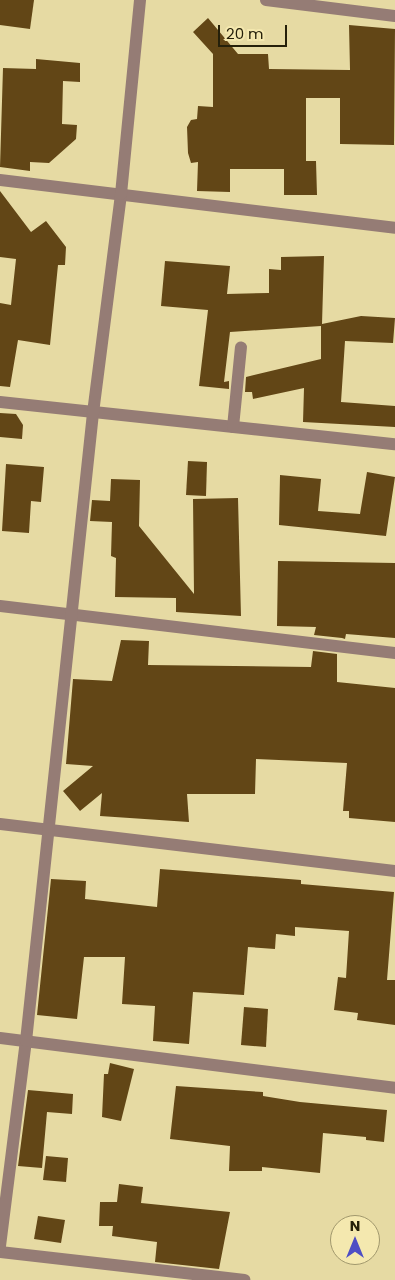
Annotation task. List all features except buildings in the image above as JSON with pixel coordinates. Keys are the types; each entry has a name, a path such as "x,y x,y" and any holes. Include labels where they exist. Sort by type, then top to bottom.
{"street":[{"path":"0,1246 26,1041 93,413 121,194 140,0"},
{"path":"266,0 395,16"},
{"path":"0,180 395,228"},
{"path":"233,427 241,347"},
{"path":"0,402 395,444"},
{"path":"0,606 395,653"},
{"path":"0,824 395,871"},
{"path":"0,1038 395,1088"},
{"path":"0,1252 244,1280"}]}
